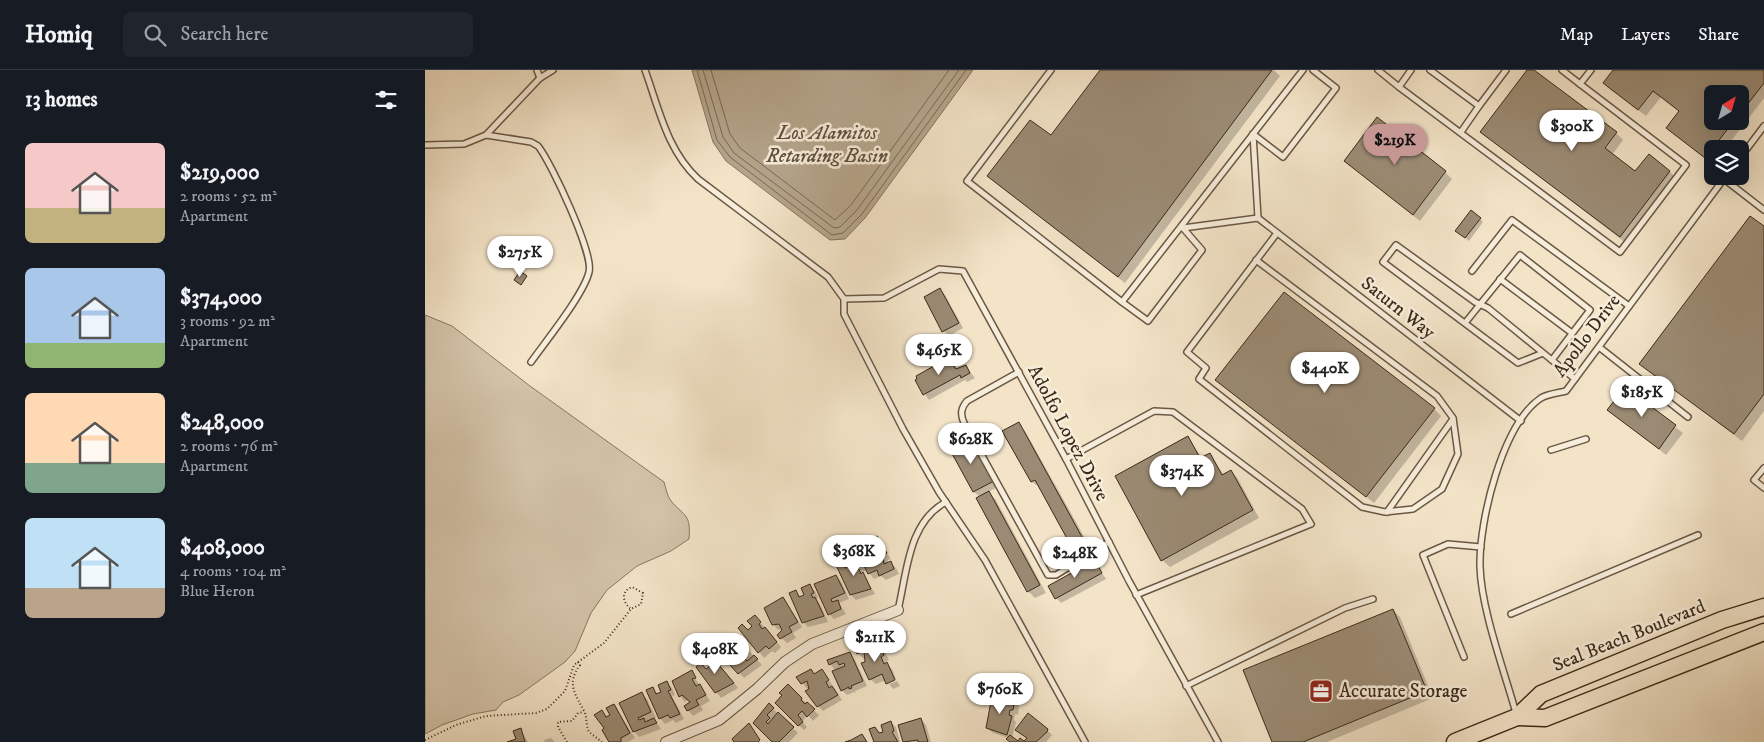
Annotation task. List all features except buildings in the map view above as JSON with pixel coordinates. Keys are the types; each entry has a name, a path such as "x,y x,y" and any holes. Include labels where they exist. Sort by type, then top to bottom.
{"main road":[{"name":"Seal Beach Boulevard","path":"1455,742 1517,717 1541,694 1722,620 1764,606"},
{"name":"Seal Beach Boulevard","path":"1517,717 1545,718 1764,632"}],"street":[{"path":"666,742 719,720 757,689 785,662 812,644 898,610"}],"lane":[{"path":"537,70 540,78"},
{"path":"425,145 464,144 485,135 540,78 553,70"},
{"path":"645,70 675,152 683,165 698,179 822,272 844,299 844,314 903,429 946,502 985,560 1085,742"},
{"path":"1051,70 967,181 1147,321 1202,250 1183,228"},
{"path":"1122,302 1183,228 1303,70"},
{"path":"1253,134 1283,157 1336,88 1313,70"},
{"path":"1377,70 1620,252 1686,165 1562,70"},
{"path":"1399,87 1411,70"},
{"path":"1430,70 1479,106"},
{"path":"1461,132 1506,70"},
{"path":"1580,84 1591,70"},
{"path":"1749,146 1764,126"},
{"path":"1183,228 1258,218 1253,134"},
{"path":"485,135 531,142 538,146 568,205 589,255 590,265 585,284 531,362"},
{"name":"Apollo Drive","path":"1517,717 1485,605 1480,566 1483,528 1499,462 1521,421 1537,401 1547,395 1566,391 1720,185"},
{"path":"1734,185 1764,210"},
{"name":"Saturn Way","path":"1258,218 1521,421"},
{"path":"1472,271 1512,220 1629,306"},
{"path":"1256,260 1437,396 1453,418 1458,454 1442,489 1413,509 1387,512 1363,507 1199,379 1206,368 1187,352 1256,260 1277,233"},
{"path":"1543,353 1517,363 1383,262 1396,245 1488,308 1575,379"},
{"path":"1465,323 1520,255 1590,310 1552,360"},
{"name":"Adolfo Lopez Drive","path":"844,299 884,298 939,269 963,271 1066,459 1136,595 1218,742"},
{"path":"1500,279 1572,333"},
{"path":"1599,347 1688,417"},
{"path":"1019,372 962,406 961,416 964,423 1048,574 1056,576 1109,542"},
{"path":"1066,459 1154,411 1173,412 1302,509 1311,524 1136,595"},
{"path":"1387,512 1453,418"},
{"path":"1551,450 1586,439"},
{"path":"1764,468 1754,480 1764,488"},
{"path":"898,610 915,538 922,523 934,509 946,502"},
{"path":"1511,614 1698,535"},
{"path":"1464,657 1423,554 1448,544 1481,547"},
{"path":"1186,686 1345,608 1373,599"}],"path":[{"path":"425,740 456,726 486,716 536,713 547,710 565,691 574,665 604,643 631,609 641,604 643,599 638,589 632,587 628,588 623,597 624,602 631,609"},
{"path":"578,662 580,665 575,675 573,694 584,712 589,732 602,742"},
{"path":"567,742 558,727 558,722 572,721 578,713 584,712"}],"shaded area":[{"path":"425,315 452,326 530,386 664,482 670,499 688,520 689,539 671,551 637,566 607,590 591,613 575,651 565,662 519,695 503,702 496,710 473,714 442,725 425,734"}],"water":[{"name":"Los Alamitos Retarding Basin","path":"692,70 973,70 865,218 845,239 830,240 726,161 713,142"}],"place":[{"name":"Accurate Storage","path":"1321,691"}]}
